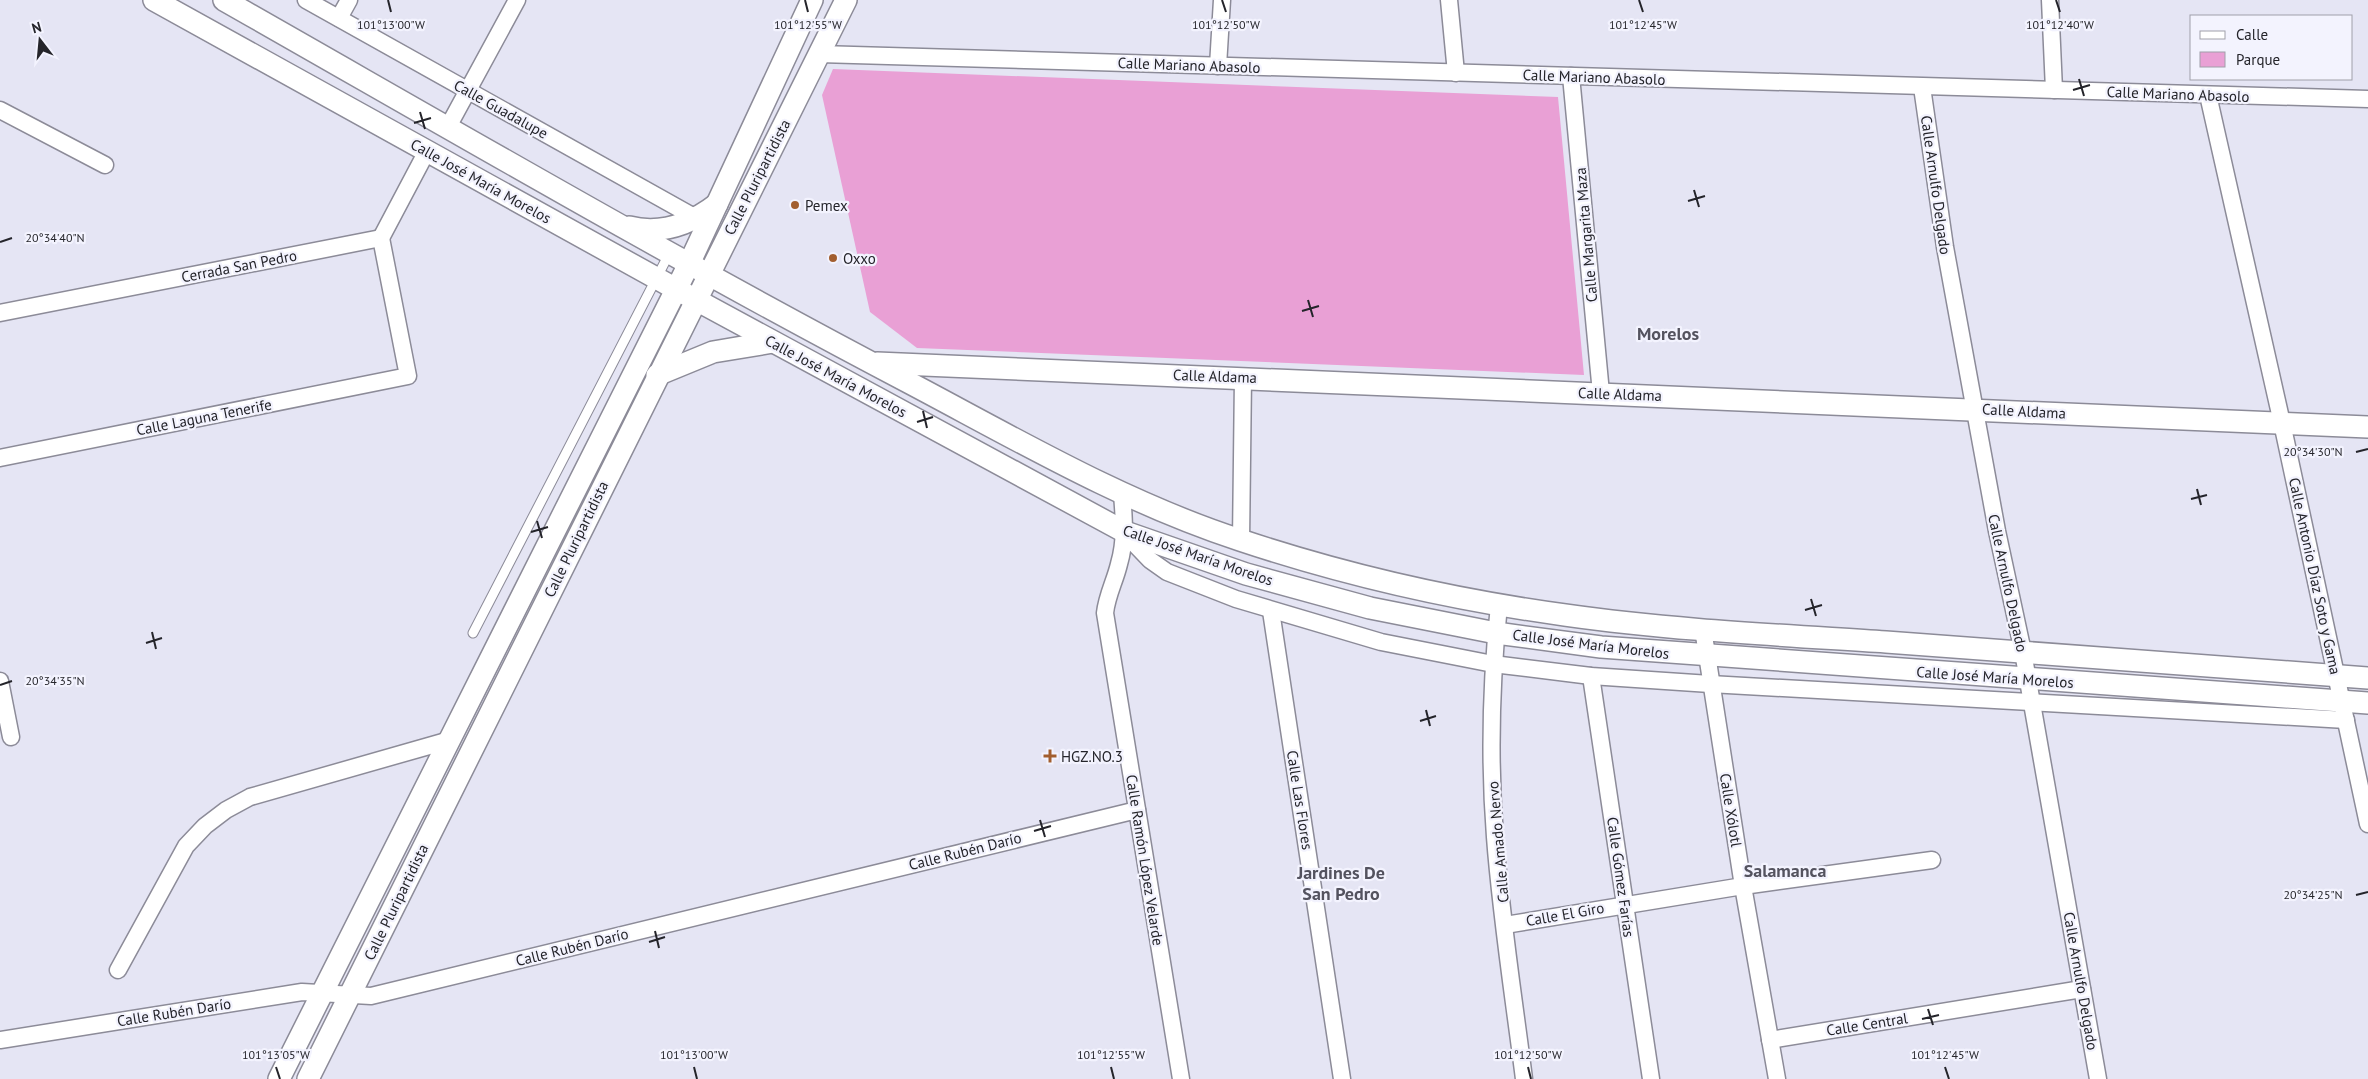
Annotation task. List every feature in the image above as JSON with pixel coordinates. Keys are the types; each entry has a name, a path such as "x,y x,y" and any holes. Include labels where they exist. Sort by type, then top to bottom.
{"street":[{"name":"Calle José María Morelos","path":"154,0 180,6 427,151 695,300 1125,533 1194,557 1308,592 1370,608 1496,633 1601,648 2191,690 2344,711 2368,703"},
{"name":"Calle José María Morelos","path":"224,0 669,254 872,363 1122,494 1178,519 1241,541 1374,578 1498,605 1586,618 1702,629 2368,678"},
{"name":"Calle Guadalupe","path":"306,0 696,218"},
{"path":"339,18 349,0"},
{"path":"448,127 517,0"},
{"name":"Calle Pluripartidista","path":"279,1079 689,264 812,0"},
{"name":"Calle Pluripartidista","path":"308,1079 657,375 846,0"},
{"path":"1218,66 1222,0"},
{"path":"1448,0 1456,73"},
{"path":"2050,0 2054,90"},
{"name":"Calle Mariano Abasolo","path":"819,54 2368,100"},
{"name":"Calle Margarita Maza","path":"1571,76 1601,393"},
{"name":"Calle Arnulfo Delgado","path":"1922,86 1945,247 1997,531 2028,679 2098,1079"},
{"name":"Calle Antonio Díaz Soto y Gama","path":"2208,95 2282,423 2368,824"},
{"path":"0,110 105,165"},
{"path":"382,238 427,151"},
{"path":"620,225 635,229 667,228 696,218 717,203"},
{"name":"Cerrada San Pedro","path":"0,313 382,238"},
{"name":"Calle Laguna Tenerife","path":"0,458 408,376 382,238"},
{"path":"657,375 713,352 773,342"},
{"name":"Calle Aldama","path":"872,363 1242,377 2368,427"},
{"path":"1241,541 1242,377"},
{"name":"Calle Ramón López Velarde","path":"1122,494 1125,533 1119,565 1107,597 1105,613 1181,1079"},
{"path":"1125,533 1150,560 1167,572 1271,611 1381,642 1493,664 1591,676 1931,697 2189,711 2344,711"},
{"name":"Calle Amado Nervo","path":"1498,605 1493,664 1491,750 1495,837 1524,1079"},
{"name":"Calle Las Flores","path":"1271,611 1342,1079"},
{"name":"Calle Xólotl","path":"1702,629 1743,886 1777,1079"},
{"path":"2189,711 2193,665"},
{"path":"1839,691 1840,666"},
{"path":"1931,697 1932,672"},
{"name":"Calle Gómez Farías","path":"1591,676 1651,1079"},
{"path":"1,689 11,737"},
{"path":"118,970 186,846 205,826 226,810 259,795 450,740"},
{"name":"Calle Rubén Darío","path":"0,1040 302,992 371,996 1137,810"},
{"name":"Calle El Giro","path":"1505,925 1743,886 1932,860"},
{"name":"Calle Central","path":"1770,1040 2082,989"}],"lane":[{"path":"473,633 669,254"}],"green space":[{"path":"833,69 1558,97 1584,375 917,348 870,312 822,95"}],"place":[{"name":"Pemex","path":"795,205"},
{"name":"Oxxo","path":"833,258"},
{"name":"HGZ.NO.3","path":"1050,756"}],"district":[{"name":"Morelos","path":"1668,333"},
{"name":"Salamanca","path":"1785,870"},
{"name":"Jardines De San Pedro","path":"1341,882"}]}
